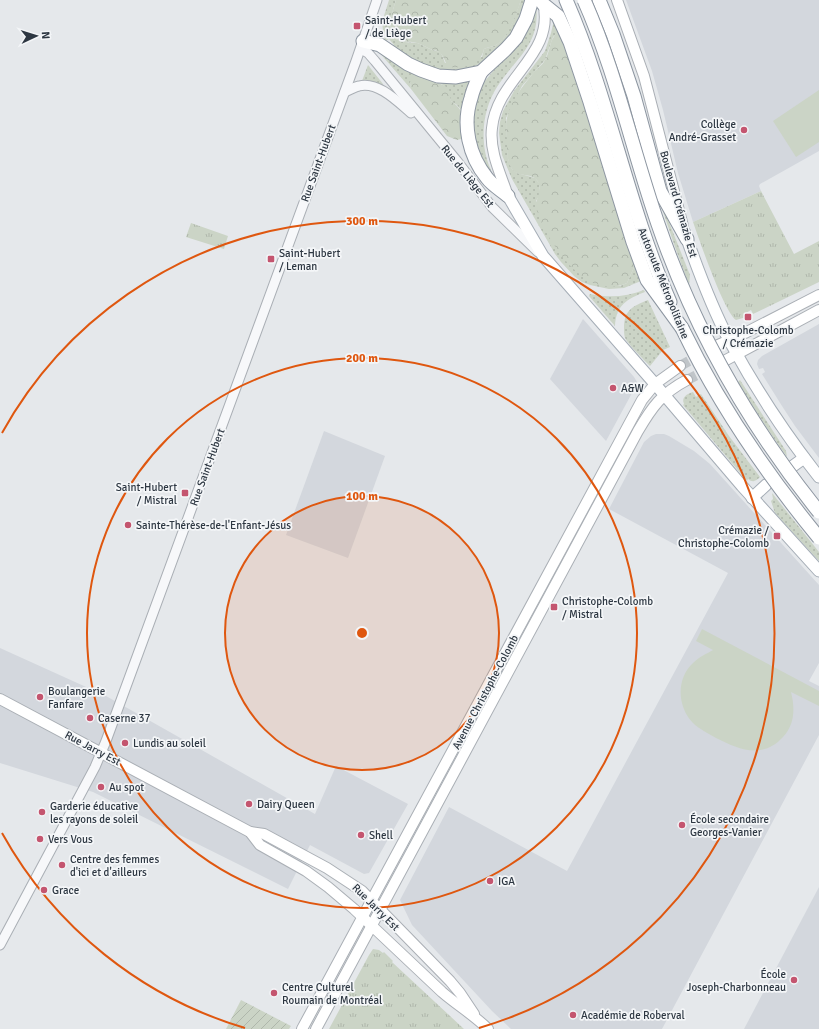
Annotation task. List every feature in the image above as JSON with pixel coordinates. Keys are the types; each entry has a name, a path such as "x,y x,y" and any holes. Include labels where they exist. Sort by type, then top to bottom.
{"highway":[{"name":"Autoroute Métropolitaine","path":"566,0 594,70 642,228 660,277 682,328 712,386 740,433 764,467 819,538"},
{"name":"Autoroute Métropolitaine","path":"584,0 599,34 614,77 658,224 683,289 720,367 752,421 793,479 819,512"},
{"path":"599,0 618,47 634,96 653,170 660,191 687,239"},
{"path":"508,196 487,178 475,158 469,143 467,128 468,112 471,97 481,72 516,38 526,19 539,1 558,16 570,42 633,242 647,280 682,328"},
{"path":"362,45 380,45 408,64 438,76 456,77 481,72"}],"main road":[{"name":"Boulevard Crémazie Est","path":"617,0 644,76 687,239 701,276 729,340 737,354 775,417 819,477"},
{"path":"539,1 545,21 540,41 534,53 502,96 492,122 491,136 493,149 508,196 543,256"},
{"name":"Rue de Liège Est","path":"543,256 655,384"},
{"path":"718,345 819,296"},
{"path":"726,360 819,310"},
{"name":"Avenue Christophe-Colomb","path":"302,1029 642,400 655,384 680,366"},
{"name":"Avenue Christophe-Colomb","path":"316,1029 638,431 654,405 664,395 687,380"},
{"path":"655,384 752,498 819,571"},
{"path":"793,466 804,458"},
{"path":"752,498 766,485"},
{"name":"Rue Jarry Est","path":"0,699 250,832 264,834 351,882 362,891 450,981 476,1017"},
{"name":"Rue Jarry Est","path":"250,832 260,844 321,881 363,917 447,997 476,1017 488,1029"}],"street":[{"name":"Rue Saint-Hubert","path":"0,945 92,773 101,752 345,92 377,0"},
{"name":"Rue de Liège Est","path":"362,45 430,130 457,161 492,207 543,256"},
{"path":"345,92 362,86 369,86 378,89 392,97 430,130"}],"shaded area":[{"name":"Collège André-Grasset","path":"626,0 819,0 819,151 760,184 759,186 761,191 693,222 678,173 652,71"},
{"path":"583,319 637,382 606,441 550,379"},
{"path":"819,324 819,458 795,426 762,374 765,372 763,368 759,369 757,364 758,360 762,356"},
{"path":"324,431 385,456 348,558 286,535"},
{"name":"École secondaire Georges-Vanier","path":"656,434 664,434 669,436 694,451 710,464 819,585 819,663 809,681 819,686 819,735 662,1029 511,1029 492,1011 412,925 400,900 449,807 567,871 728,573 609,509 644,442"},
{"path":"0,648 106,696 315,814 336,766 408,804 369,873 364,874 310,845 288,889 93,792 0,763"},
{"name":"École Joseph-Charbonneau","path":"819,887 819,1029 744,1029 801,921"}],"green space":[{"path":"389,0 396,0 390,27 391,33 394,37 400,41 421,44 441,53 445,63 482,57 484,49 496,45 505,36 512,24 521,0 527,0 513,33 488,59 470,69 445,72 422,65 392,47 394,45 389,39 386,41 384,38 386,37 382,22"},
{"path":"396,0 521,0 515,18 501,41 496,45 484,49 479,59 471,65 449,67 441,53 438,51 429,49 421,44 400,41 394,37 391,33 390,27"},
{"path":"536,4 537,18 535,30 531,40 526,49 497,87 488,106 485,117 484,138 487,160 491,170 488,171 474,144 472,114 484,82 507,55"},
{"path":"554,20 560,31 553,37 545,60 522,86 506,118 508,159 512,169 517,173 535,178 539,183 540,194 536,201 606,286 620,286 627,283 635,265 641,281 624,288 609,289 582,282 561,262 512,179 502,155 499,133 503,111 514,91 545,51"},
{"path":"560,31 578,81 615,206 635,265 627,283 612,287 597,284 583,277 560,253 542,224 537,211 536,204 539,189 538,182 533,177 515,172 510,166 508,159 506,121 510,107 524,85 544,62 554,37"},
{"path":"378,51 416,73 410,83 411,89"},
{"path":"368,65 383,84 382,86 362,81"},
{"path":"416,73 445,86 449,90 451,101 459,108 463,120 463,135 461,139 457,140 447,136 411,89 410,83 412,74"},
{"path":"436,81 469,81 471,83 462,111 451,101 445,87"},
{"path":"819,90 819,142 796,157 773,121"},
{"path":"653,182 690,275 689,285 675,247"},
{"path":"761,191 794,254 819,241 819,282 753,314 751,310 744,314 746,317 736,320 725,304 693,222"},
{"path":"191,223 228,236 224,249 186,237"},
{"path":"644,290 645,292 628,300 620,308 615,326 589,296 590,294 617,296"},
{"path":"648,300 670,347 663,350 650,366 627,341 624,332 624,322 630,310 638,304"},
{"path":"740,380 786,451 787,457 738,382"},
{"path":"693,392 696,397 701,394 729,436 760,477 757,480 753,481 748,479 747,481 683,405 683,399"},
{"path":"772,493 819,552 819,561 775,513 771,501 773,499"},
{"path":"702,629 819,691 819,706 791,692 793,716 790,727 783,737 775,744 758,750 741,749 716,738 701,729 693,723 684,709 681,701 681,685 687,669 698,659 713,650 696,641"},
{"path":"373,949 379,950 383,953 384,952 393,961 392,962 464,1029 329,1029"},
{"path":"241,1000 291,1026 289,1029 226,1029"}],"tunnel":[{"path":"680,366 718,345"},
{"path":"687,380 726,360"}],"place":[{"name":"Saint-Hubert / de Liège","path":"357,26"},
{"name":"Collège André-Grasset","path":"744,130"},
{"name":"Saint-Hubert / Leman","path":"271,259"},
{"name":"Christophe-Colomb / Crémazie","path":"748,317"},
{"name":"A&W","path":"613,388"},
{"name":"Saint-Hubert / Mistral","path":"185,493"},
{"name":"Sainte-Thérèse-de-l'Enfant-Jésus","path":"128,525"},
{"name":"Crémazie / Christophe-Colomb","path":"777,536"},
{"name":"Christophe-Colomb / Mistral","path":"554,607"},
{"name":"Boulangerie Fanfare","path":"40,697"},
{"name":"Caserne 37","path":"90,718"},
{"name":"Lundis au soleil","path":"125,743"},
{"name":"Au spot","path":"101,787"},
{"name":"Dairy Queen","path":"249,804"},
{"name":"Garderie éducative les rayons de soleil","path":"42,812"},
{"name":"École secondaire Georges-Vanier","path":"682,825"},
{"name":"Shell","path":"361,835"},
{"name":"Vers Vous","path":"40,839"},
{"name":"Centre des femmes d'ici et d'ailleurs","path":"62,865"},
{"name":"IGA","path":"490,881"},
{"name":"Grace","path":"44,890"},
{"name":"École Joseph-Charbonneau","path":"794,980"},
{"name":"Centre Culturel Roumain de Montréal","path":"274,993"},
{"name":"Académie de Roberval","path":"573,1015"}]}
